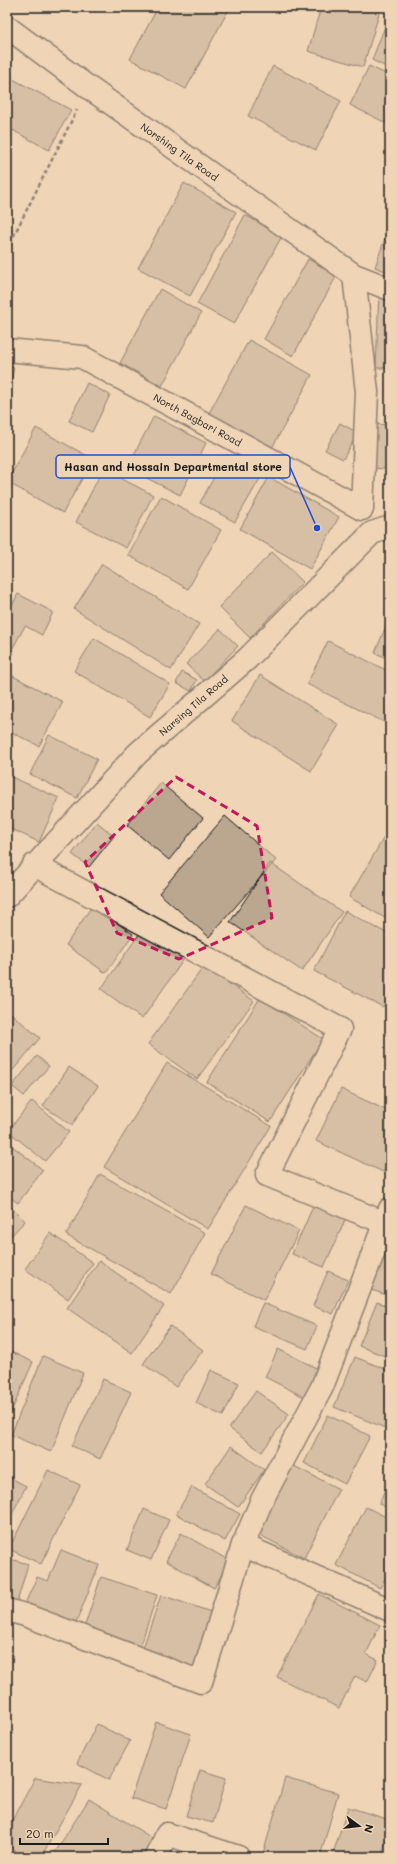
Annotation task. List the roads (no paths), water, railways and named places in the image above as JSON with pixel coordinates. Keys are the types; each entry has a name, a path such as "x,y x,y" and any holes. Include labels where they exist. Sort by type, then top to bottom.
{"street":[{"name":"Norshing Tila Road","path":"7,27 88,87 354,275 390,289"},
{"path":"354,275 367,392 362,509 381,530"},
{"name":"North Bagbari Road","path":"7,350 82,357 362,509"},
{"name":"Narsing Tila Road","path":"7,896 138,753 247,659 381,530"},
{"path":"7,1610 26,1615 201,1682 243,1545 262,1500 322,1387 388,1219 267,1175 340,1029 34,865"},
{"path":"243,1545 390,1610"},
{"path":"157,1857 167,1834 238,1857"}],"place":[{"name":"Hasan and Hossain Departmental store","path":"317,528"}]}
